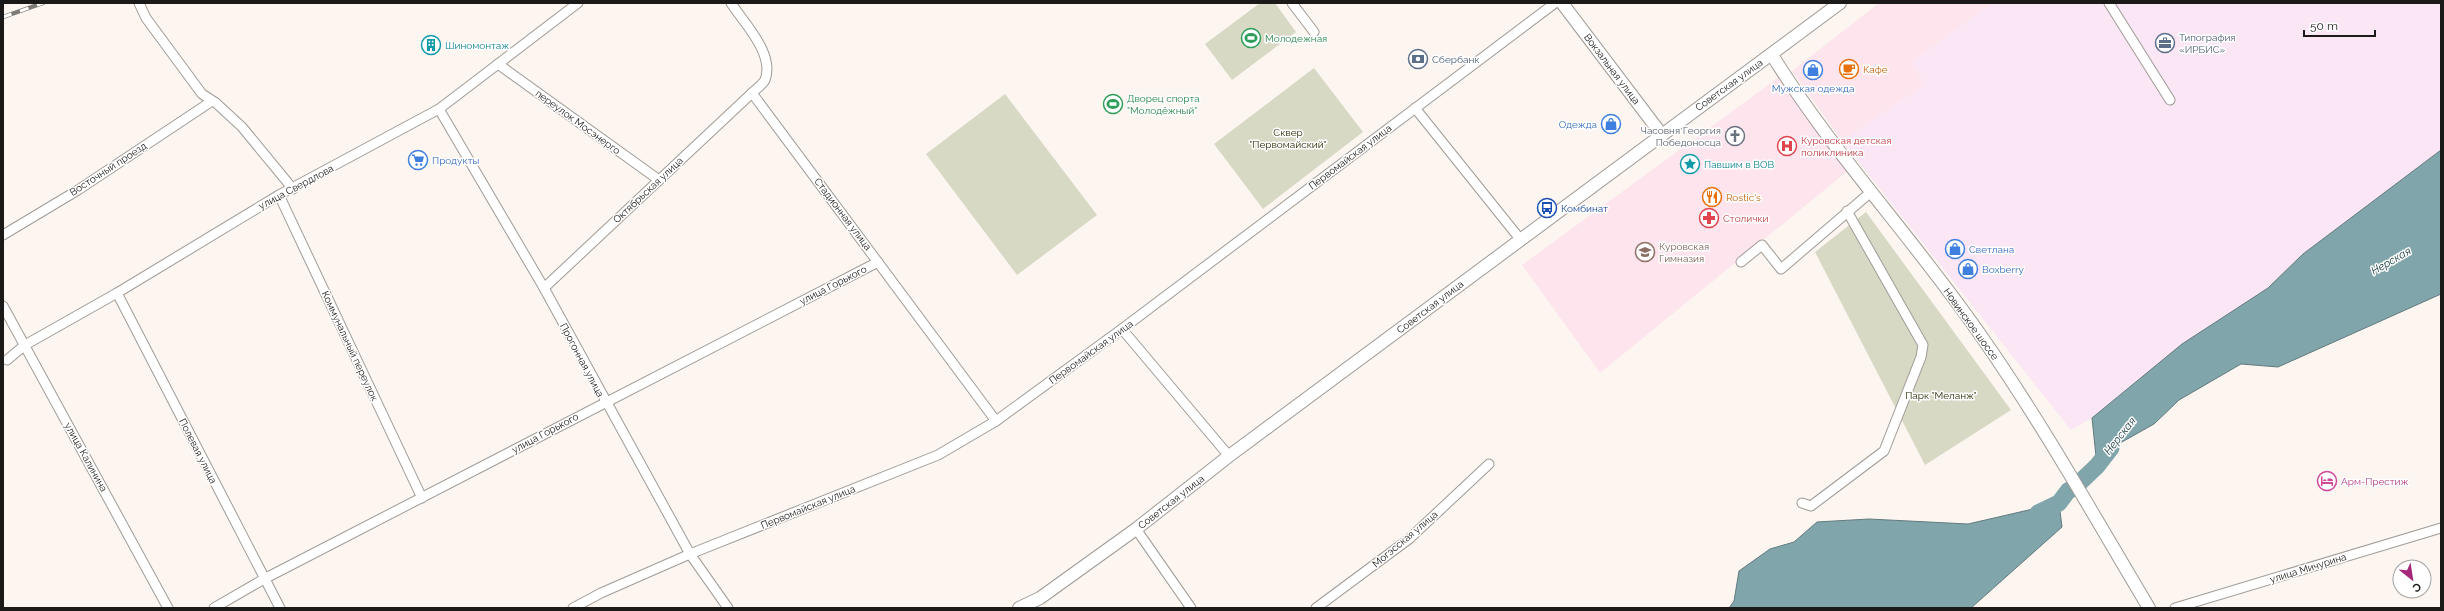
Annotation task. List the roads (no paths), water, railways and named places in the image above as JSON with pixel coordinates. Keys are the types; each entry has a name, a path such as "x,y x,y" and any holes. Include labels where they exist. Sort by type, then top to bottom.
{"street":[{"path":"139,3 146,18 202,94 242,127 293,189"},
{"name":"улица Свердлова","path":"7,360 25,345 117,293 279,195 293,189 439,109 578,3"},
{"path":"731,3 763,52 767,63 765,80 752,93"},
{"path":"1292,3 1314,32"},
{"name":"Первомайская улица","path":"573,608 601,593 690,554 938,455 996,421 1122,329 1555,3"},
{"name":"Вокзальная улица","path":"1562,3 1662,134"},
{"name":"Советская улица","path":"1019,608 1040,598 1136,529 1229,456 1662,134 1772,55 1840,3"},
{"path":"2109,3 2170,100"},
{"name":"Новинское шоссе","path":"1772,55 1871,192 1978,331 2100,525 2149,608"},
{"name":"переулок Мосэнерго","path":"498,64 659,180"},
{"name":"Октябрьская улица","path":"544,288 752,93"},
{"name":"Стадионная улица","path":"752,93 996,421"},
{"name":"Восточный проезд","path":"3,235 78,190 212,101"},
{"path":"1415,108 1520,240"},
{"name":"Прогонная улица","path":"439,109 544,288 605,402 690,554 728,608"},
{"path":"1741,262 1762,245 1781,269 1871,192"},
{"name":"Коммунальный переулок","path":"279,195 422,498"},
{"path":"1802,503 1811,506 1884,451 1921,357 1923,345 1847,211"},
{"name":"улица Горького","path":"214,608 264,579 878,262"},
{"name":"Полевая улица","path":"117,293 280,608"},
{"name":"улица Калинина","path":"3,306 168,608"},
{"path":"1122,329 1229,456"},
{"name":"Могэсская улица","path":"1316,608 1409,539 1489,464"},
{"name":"улица Мичурина","path":"2175,608 2441,528"},
{"path":"1136,529 1191,608"}],"water":[{"path":"2441,150 2441,294 2278,367 2241,364 2179,400 2154,424 2113,447 2097,466 2092,418 2182,344 2268,288 2303,254"},
{"path":"2059,503 2062,527 1971,608 1729,608 1734,601 1739,571 1770,549 1794,542 1817,522 1869,519 1968,524"}],"waterway":[{"name":"Нерская","path":"2038,513 2059,503 2068,491 2075,487 2097,466 2111,448"}],"railway":[{"path":"3,17 43,3"}],"place":[{"name":"Молодежная","path":"1251,38"},
{"name":"Типография «ИРБИС»","path":"2165,43"},
{"name":"Шиномонтаж","path":"431,45"},
{"name":"Сбербанк","path":"1418,59"},
{"name":"Кафе","path":"1849,69"},
{"name":"Мужская одежда","path":"1813,70"},
{"name":"Дворец спорта \"Молодёжный\"","path":"1113,104"},
{"name":"Одежда","path":"1611,124"},
{"name":"Часовня Георгия Победоносца","path":"1735,136"},
{"name":"Куровская детская поликлиника","path":"1787,146"},
{"name":"Продукты","path":"418,160"},
{"name":"Павшим в ВОВ","path":"1690,164"},
{"name":"Rostic's","path":"1712,197"},
{"name":"Комбинат","path":"1547,208"},
{"name":"Столички","path":"1709,218"},
{"name":"Светлана","path":"1955,249"},
{"name":"Куровская Гимназия","path":"1645,252"},
{"name":"Boxberry","path":"1968,269"},
{"name":"Арм-Престиж","path":"2327,481"}],"park label":[{"name":"Сквер \"Первомайский\"","path":"1288,138"},
{"name":"Парк \"Меланж\"","path":"1941,395"}]}
